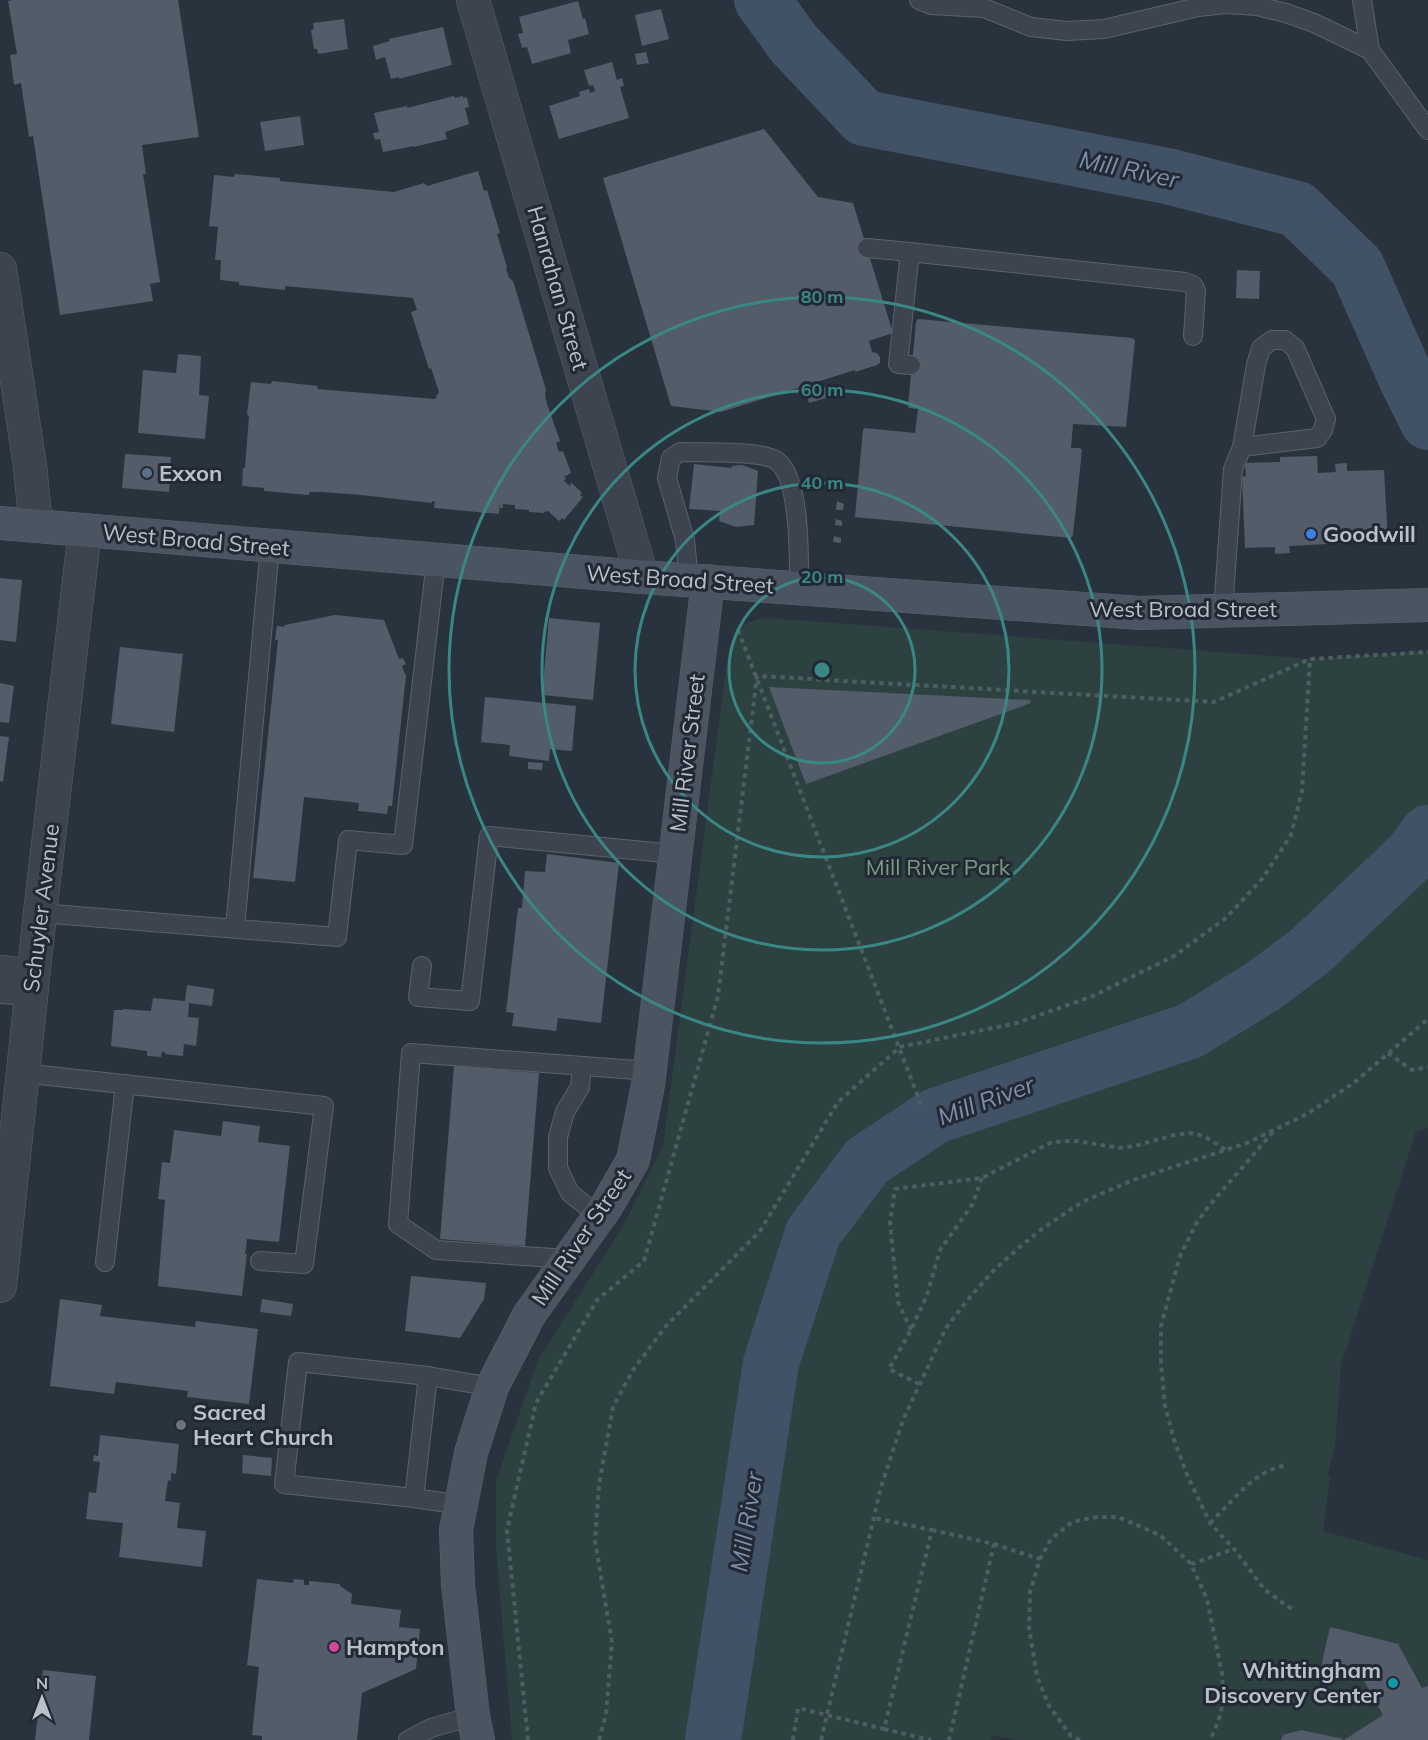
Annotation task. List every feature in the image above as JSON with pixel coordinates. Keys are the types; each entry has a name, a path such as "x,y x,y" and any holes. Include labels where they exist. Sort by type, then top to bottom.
{"main road":[{"name":"West Broad Street","path":"0,523 642,577 1140,613 1413,606"},
{"name":"Mill River Street","path":"475,1728 458,1585 456,1530 461,1504 471,1453 492,1388 529,1316 599,1216 633,1160 650,1071 675,854 698,580"}],"street":[{"name":"Hanrahan Street","path":"473,0 642,577"},
{"path":"0,269 30,466 36,526"},
{"name":"Schuyler Avenue","path":"1,1266 21,1073 21,989 40,913 86,531"},
{"path":"0,972 21,989"}],"lane":[{"path":"919,0 931,5 984,8 1031,27 1067,31 1104,29 1198,7 1225,4 1257,6 1314,23 1370,50"},
{"path":"1362,0 1370,50 1428,130"},
{"path":"867,248 1185,282 1193,285 1196,291 1193,336"},
{"path":"910,252 898,364 911,365"},
{"path":"1223,611 1233,469 1242,447 1256,365 1261,348 1272,340 1285,340 1295,348 1326,419 1323,430 1317,438 1242,447"},
{"path":"698,580 668,478 671,458 680,452 749,453 777,460 789,476 798,523 799,588"},
{"path":"235,928 270,546"},
{"path":"40,913 337,937 348,840 403,845 436,560"},
{"path":"422,966 418,997 470,1001 489,836 675,854"},
{"path":"568,1260 436,1250 398,1224 411,1053 650,1071"},
{"path":"582,1066 580,1087 565,1112 558,1137 558,1168 570,1193 599,1216"},
{"path":"21,1073 324,1106 304,1264 260,1261"},
{"path":"105,1262 125,1084"},
{"path":"461,1504 284,1484 298,1362 428,1376 492,1388"},
{"path":"414,1498 428,1376"},
{"path":"408,1740 431,1728 475,1728"}],"path":[{"path":"738,630 922,1107"},
{"path":"756,676 1214,702 1310,659 1428,652"},
{"path":"598,1740 606,1714 612,1642 595,1541 599,1485 613,1407 633,1370 666,1326 760,1231 838,1102 900,1047 1017,1023 1093,996 1174,956 1226,918 1262,879 1291,835 1302,791 1310,659"},
{"path":"528,1740 507,1530 536,1403 597,1300 644,1261 718,996 756,676"},
{"path":"821,1740 881,1487 903,1420 946,1328 970,1297 996,1268 1042,1229 1082,1203 1133,1180 1247,1143 1307,1114 1355,1082 1428,1019"},
{"path":"1388,1053 1412,1070 1428,1068"},
{"path":"1275,1130 1208,1207 1196,1224 1180,1256 1161,1326 1161,1364 1165,1406 1174,1440 1188,1477 1210,1523 1234,1549 1265,1590 1293,1610"},
{"path":"911,1330 898,1302 890,1223 895,1188 982,1178 1050,1143 1064,1141 1120,1148 1190,1133 1204,1136 1227,1150"},
{"path":"920,1384 889,1369 927,1295 940,1250 972,1204 982,1178"},
{"path":"1210,1523 1248,1483 1268,1471 1287,1465"},
{"path":"1080,1740 1071,1736 1049,1706 1036,1676 1029,1628 1030,1592 1040,1559 1051,1539 1072,1522 1097,1517 1118,1517 1160,1535 1191,1564 1207,1599 1222,1674 1221,1713 1209,1740"},
{"path":"874,1518 994,1544 1040,1559"},
{"path":"884,1730 932,1530"},
{"path":"949,1740 994,1544"},
{"path":"1191,1564 1234,1549"},
{"path":"793,1740 798,1708 931,1740"}],"green space":[{"name":"Mill River Park","path":"769,618 1310,659 1428,651 1428,1128 1416,1131 1341,1365 1335,1447 1328,1473 1330,1478 1323,1531 1428,1560 1428,1740 1015,1740 993,1735 991,1740 512,1740 496,1548 496,1481 538,1360 624,1225 663,1146 728,654 733,638 741,627 753,621"}],"building":[{"path":"178,0 199,137 142,145 146,174 143,174 160,282 150,284 153,301 60,315 33,136 29,137 21,83 14,85 10,55 17,54 8,1"},
{"path":"578,1 589,34 568,40 571,53 532,64 527,47 522,48 518,34 523,33 519,17"},
{"path":"661,9 669,39 642,46 635,15"},
{"path":"344,19 348,49 318,54 317,49 314,49 311,30 314,29 313,23"},
{"path":"443,27 452,65 391,79 385,57 376,60 373,46 390,41 389,39"},
{"path":"646,52 649,63 637,65 635,54"},
{"path":"612,62 617,80 622,78 624,86 620,87 629,118 559,139 549,106 580,96 579,92 589,89 590,93 595,91 593,85 589,86 584,70"},
{"path":"454,96 455,98 467,97 469,107 465,108 469,124 445,132 447,139 383,152 380,139 375,140 373,133 379,132 374,113 407,106 407,108"},
{"path":"300,116 304,145 265,151 260,122"},
{"path":"764,129 818,197 853,203 893,333 869,341 872,352 877,353 880,357 880,363 877,365 721,412 671,406 603,178"},
{"path":"478,171 484,191 487,190 500,233 497,234 506,268 509,278 513,281 546,390 547,404 560,441 556,443 559,452 563,451 571,473 564,477 566,478 564,481 570,486 571,482 583,497 564,520 562,518 559,521 548,511 529,512 529,510 515,509 515,505 503,504 503,508 500,508 500,501 499,514 434,508 435,502 432,501 432,503 322,492 309,492 309,495 264,491 264,488 242,486 251,382 271,384 272,381 318,386 317,389 435,399 439,392 431,368 429,369 411,312 417,310 413,298 285,286 285,290 239,285 239,282 220,280 221,260 215,260 218,227 209,226 214,175 234,177 235,174 280,178 280,181 394,192 424,183 427,186"},
{"path":"1237,270 1260,271 1259,299 1236,298"},
{"path":"918,319 1135,340 1126,427 1073,424 1071,448 1082,450 1071,538 855,517 863,430 865,428 915,433 918,409 908,406"},
{"path":"178,354 201,356 199,395 209,396 205,439 138,433 143,370 176,373"},
{"path":"830,385 831,387 835,385 837,393 809,403 806,393"},
{"name":"Exxon","path":"125,454 171,457 169,492 122,488"},
{"path":"1317,456 1318,473 1336,472 1335,464 1347,463 1347,471 1384,470 1388,541 1289,546 1290,553 1275,554 1275,547 1245,548 1242,477 1246,476 1245,463 1280,462 1280,457"},
{"path":"694,464 731,468 742,465 758,471 754,525 736,527 719,521 720,511 689,509"},
{"path":"837,501 844,504 843,510 836,510"},
{"path":"836,519 842,521 842,526 835,525"},
{"path":"834,536 841,538 841,543 833,542"},
{"path":"0,578 22,580 16,642 0,640"},
{"path":"335,615 384,620 399,659 403,658 406,664 402,666 406,676 392,806 388,806 387,814 358,811 359,803 304,797 295,882 253,878 278,640 275,640 277,626 284,627"},
{"path":"549,618 600,623 593,700 542,695"},
{"path":"120,647 183,654 174,732 111,724"},
{"path":"0,683 14,686 9,723 0,722"},
{"path":"769,687 1030,700 1031,703 806,784"},
{"path":"485,697 576,706 572,751 550,749 549,761 509,756 510,745 481,742"},
{"path":"0,736 9,737 3,782 0,781"},
{"path":"528,762 543,763 542,770 528,769"},
{"path":"547,854 619,863 601,1023 558,1018 556,1031 512,1026 514,1013 506,1012 518,908 522,908 525,871 545,872"},
{"path":"187,985 214,989 212,1006 189,1003 188,1017 199,1018 196,1046 184,1044 183,1056 162,1052 161,1057 147,1056 147,1051 111,1046 114,1010 151,1011 153,998 185,1001"},
{"path":"454,1066 539,1073 525,1246 440,1239"},
{"path":"223,1121 260,1126 258,1142 290,1146 279,1242 247,1239 242,1296 158,1286 165,1200 158,1199 162,1162 170,1163 174,1130 221,1136"},
{"path":"411,1276 486,1283 484,1299 460,1338 405,1331"},
{"path":"60,1299 102,1305 100,1316 195,1327 196,1321 258,1329 249,1404 187,1397 188,1391 116,1382 114,1394 50,1386"},
{"path":"262,1299 293,1304 291,1316 260,1312"},
{"path":"100,1435 179,1444 176,1474 171,1473 171,1481 168,1480 165,1501 180,1503 177,1528 206,1531 202,1567 119,1557 123,1523 86,1519 89,1492 96,1493 100,1462 93,1461 94,1455 98,1456"},
{"path":"243,1455 272,1458 271,1476 242,1473"},
{"name":"Hampton","path":"257,1579 293,1583 294,1579 304,1580 304,1585 309,1585 309,1581 340,1584 352,1594 351,1604 401,1610 399,1627 420,1629 416,1669 362,1693 357,1740 262,1740 262,1736 252,1735 259,1667 247,1665"},
{"name":"Whittingham Discovery Center","path":"1330,1627 1398,1644 1422,1688 1428,1686 1428,1740 1344,1740 1383,1715 1364,1681 1321,1667"},
{"path":"43,1670 96,1676 89,1740 35,1740"},
{"path":"1301,1730 1343,1740 1281,1740 1283,1735"}],"waterway":[{"name":"Mill River","path":"762,0 794,44 864,118 1167,176 1297,209 1357,267 1428,422"},
{"name":"Mill River","path":"713,1740 771,1363 813,1233 867,1161 935,1116 1190,1031 1263,986 1310,951 1411,856 1428,833"}],"place":[{"name":"Exxon","path":"147,473"},
{"name":"Goodwill","path":"1311,534"},
{"name":"Sacred Heart Church","path":"181,1425"},
{"name":"Hampton","path":"334,1647"},
{"name":"Whittingham Discovery Center","path":"1393,1683"}]}
